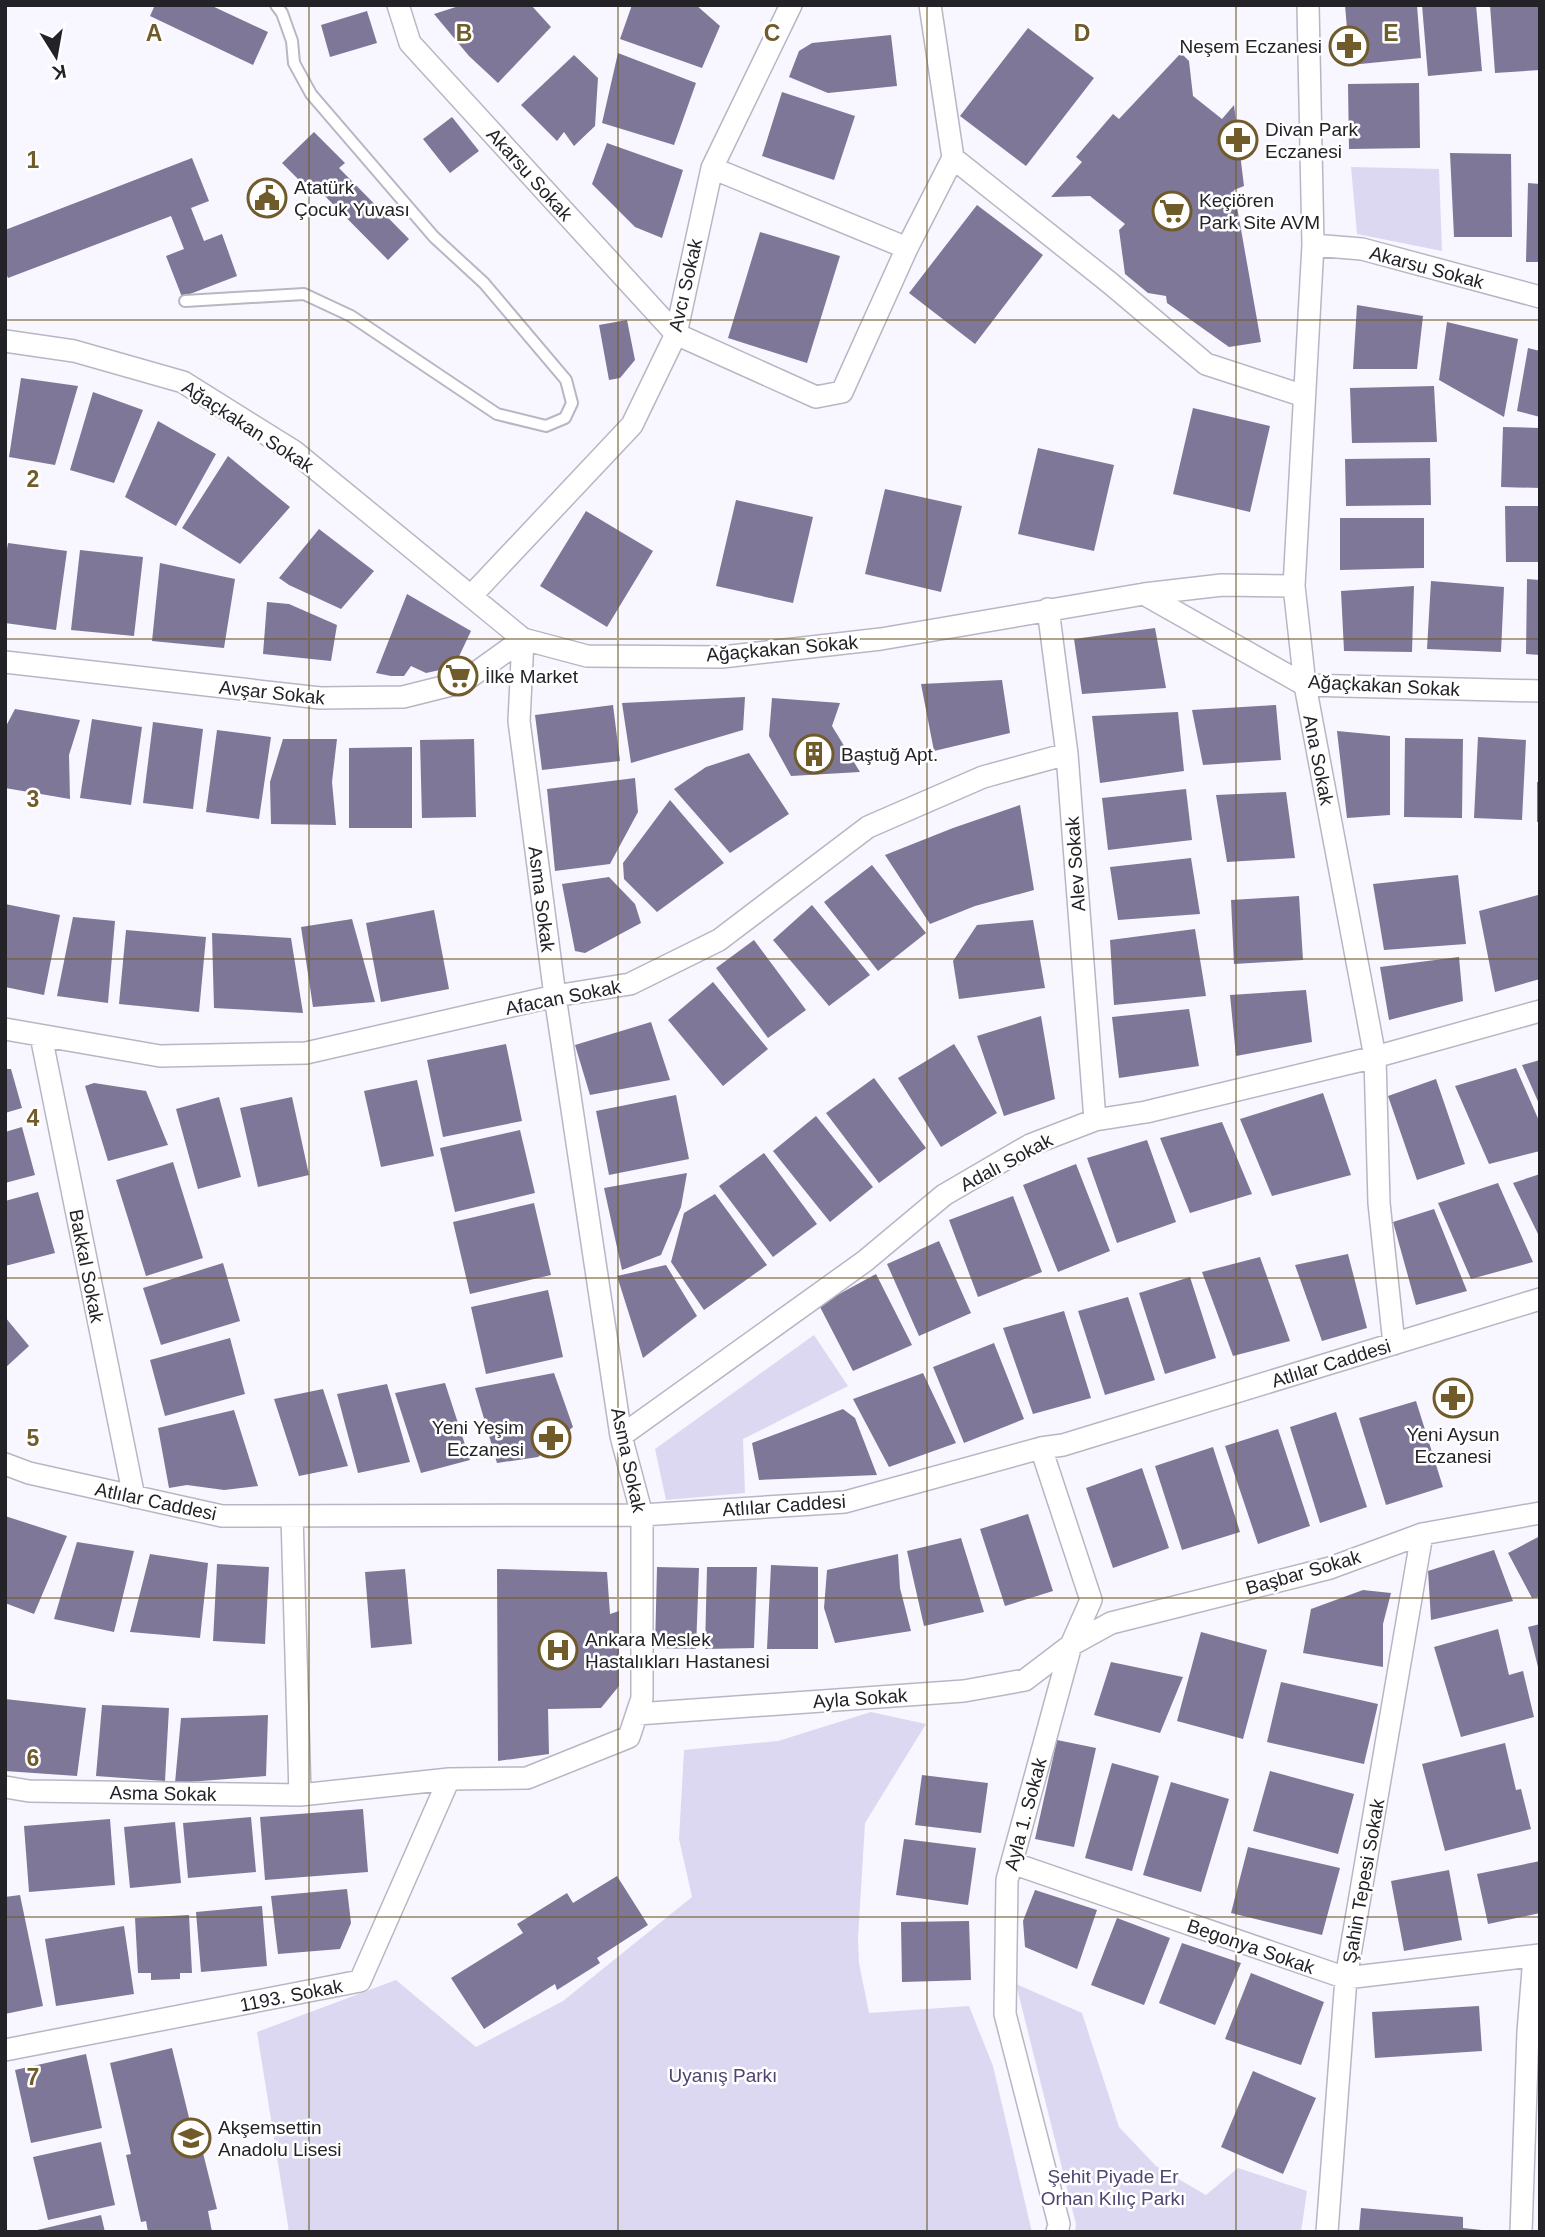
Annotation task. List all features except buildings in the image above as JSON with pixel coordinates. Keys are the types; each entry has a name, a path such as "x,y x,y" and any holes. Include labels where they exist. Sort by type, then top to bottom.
{"street":[{"name":"Akarsu Sokak","path":"398,5 410,43 676,334"},
{"name":"Avcı Sokak","path":"471,596 632,425 676,334 712,168 791,5"},
{"path":"676,334 816,397 842,392 907,248 953,158 930,5"},
{"name":"Ana Sokak","path":"1308,5 1313,245 1294,586 1305,685 1375,1058 1379,1203 1394,1344"},
{"path":"953,158 1206,363 1304,396"},
{"path":"712,168 907,248"},
{"name":"Akarsu Sokak","path":"1313,245 1362,249 1540,297"},
{"name":"Ağaçkakan Sokak","path":"5,341 74,351 183,382 295,452 523,639 587,656 722,657 881,639 1144,594 1305,685 1540,691"},
{"path":"1144,594 1222,585 1294,586"},
{"name":"Alev Sokak","path":"1048,609 1067,754 1095,1119"},
{"name":"Avşar Sokak","path":"5,662 320,698 403,697 463,682 523,639"},
{"name":"Asma Sokak","path":"5,1787 29,1791 300,1795 449,1779 527,1777 629,1737 642,1698 642,1515 621,1436 555,996 519,721 523,639"},
{"name":"Afacan Sokak","path":"5,1029 160,1056 306,1053 555,996 630,984 719,940 868,827 983,777 1067,754"},
{"name":"Adalı Sokak","path":"621,1436 864,1261 944,1195 1030,1145 1095,1119 1146,1112 1375,1058 1540,1012"},
{"name":"Bakkal Sokak","path":"41,1036 134,1497"},
{"name":"Atlılar Caddesi","path":"5,1464 29,1474 222,1516 642,1515 845,1502 1041,1448 1063,1445 1540,1299"},
{"name":"Ayla 1. Sokak","path":"1041,1448 1091,1600 1071,1645 1007,1880 1005,2014 1059,2224 1057,2232"},
{"name":"Başbar Sokak","path":"1071,1645 1111,1623 1330,1568 1422,1534 1540,1513"},
{"path":"292,1516 300,1795"},
{"name":"Şahin Tepesi Sokak","path":"1327,2232 1346,1978 1422,1534"},
{"name":"Ayla Sokak","path":"637,1714 964,1691 1025,1680 1071,1645"},
{"name":"1193. Sokak","path":"5,2050 360,1981 449,1779"},
{"name":"Begonya Sokak","path":"1012,1863 1346,1978 1537,1956"},
{"path":"1521,2232 1528,2032 1537,1956"}],"lane":[{"path":"185,301 304,294 351,317 497,414 546,426 565,418 572,403 566,380 550,361 484,283 433,237 311,94 294,62 292,41 282,13 275,5"}],"green space":[{"path":"1351,167 1439,169 1442,251 1357,234"},
{"path":"814,1335 848,1386 743,1439 745,1493 666,1500 655,1449"},
{"name":"Uyanış Parkı","path":"871,1712 926,1724 865,1823 858,1938 859,1963 869,2013 969,2006 993,2066 1032,2232 289,2232 257,2032 396,1980 476,2047 563,2001 692,1897 679,1839 684,1750 778,1741"},
{"name":"Şehit Piyade Er Orhan Kılıç Parkı","path":"1016,1984 1082,2013 1119,2127 1156,2166 1206,2195 1238,2168 1307,2191 1301,2232 1075,2232 1076,2224"}],"place":[{"name":"Neşem Eczanesi","path":"1349,46"},
{"name":"Divan Park Eczanesi","path":"1238,140"},
{"name":"Atatürk Çocuk Yuvası","path":"267,198"},
{"name":"Keçiören Park Site AVM","path":"1172,211"},
{"name":"İlke Market","path":"458,676"},
{"name":"Baştuğ Apt.","path":"814,754"},
{"name":"Yeni Aysun Eczanesi","path":"1453,1398"},
{"name":"Yeni Yeşim Eczanesi","path":"551,1438"},
{"name":"Ankara Meslek Hastalıkları Hastanesi","path":"558,1650"},
{"name":"Akşemsettin Anadolu Lisesi","path":"191,2138"}]}
